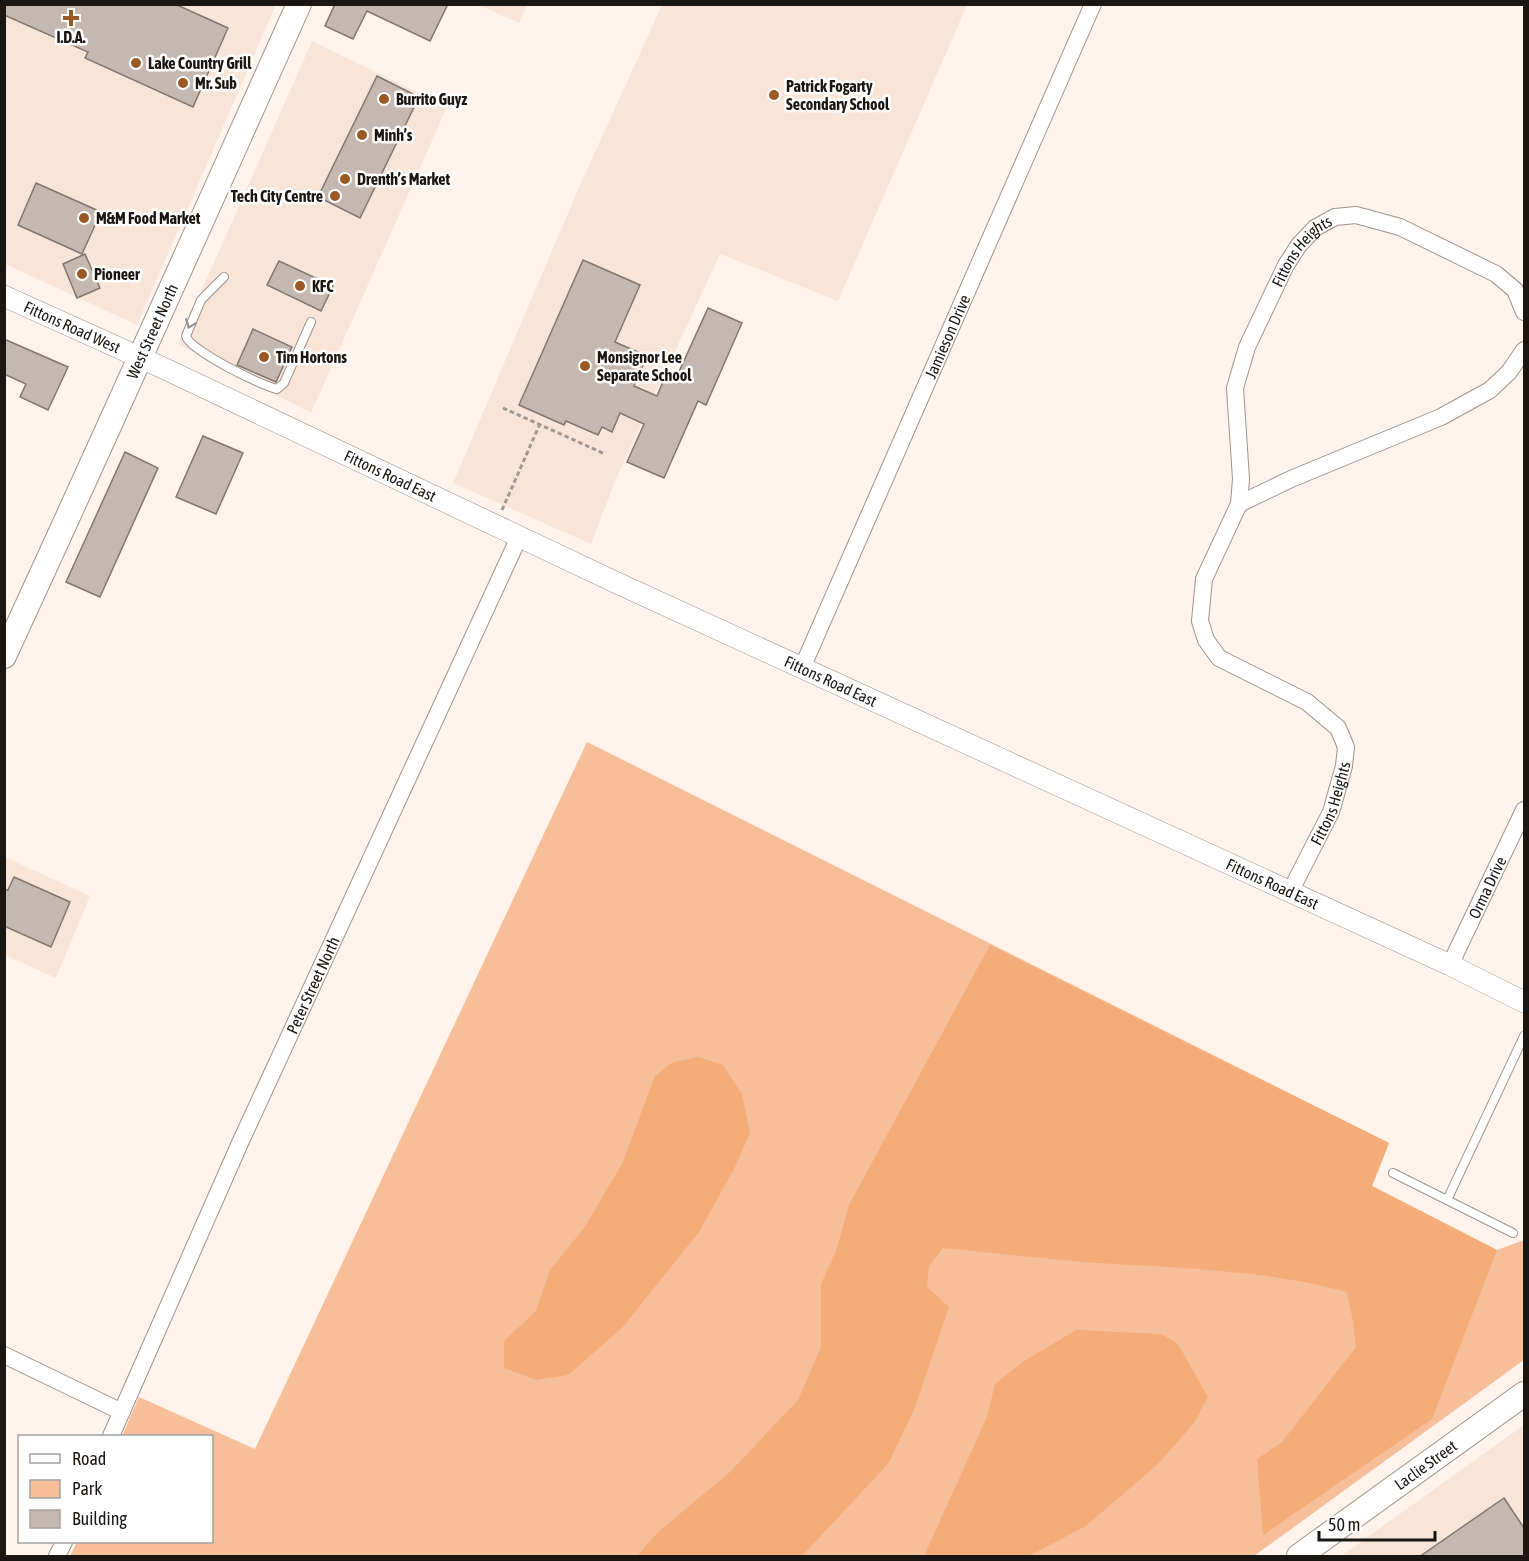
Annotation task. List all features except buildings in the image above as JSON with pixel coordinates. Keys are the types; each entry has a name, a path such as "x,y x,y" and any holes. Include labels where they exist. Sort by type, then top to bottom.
{"main road":[{"name":"West Street North","path":"4,656 139,357 198,233 299,4"},
{"name":"Laclie Street","path":"1299,1557 1524,1394"}],"street":[{"name":"Jamieson Drive","path":"802,668 1093,4"},
{"name":"Fittons Heights","path":"1290,892 1330,812 1344,766 1346,747 1338,728 1307,702 1219,658 1206,640 1200,621 1204,579 1239,504 1241,479 1235,388 1247,347 1286,264 1315,228 1335,217 1356,215 1400,227 1496,274 1515,290 1524,312"},
{"name":"Fittons Road West","path":"4,296 139,357"},
{"path":"1239,504 1291,479 1441,417 1490,390 1509,372 1524,350"},
{"name":"Fittons Road East","path":"139,357 519,537 1450,965 1524,1002"},
{"name":"Peter Street North","path":"112,1435 240,1143 519,537"},
{"name":"Orma Drive","path":"1450,965 1524,810"},
{"path":"4,1355 122,1412"},
{"path":"57,1557 64,1543"}],"lane":[{"path":"224,278 201,300 186,336 193,346 215,360 273,388 280,388 311,322"},
{"path":"1447,1200 1524,1036"},
{"path":"1393,1173 1513,1233"}],"path":[{"path":"503,408 605,454"},
{"path":"499,517 540,425"}],"shaded area":[{"path":"270,4 275,7 137,325 5,264 5,5"},
{"path":"479,5 527,5 519,23"},
{"name":"Patrick Fogarty Secondary School","path":"662,5 967,5 838,301 720,254 616,479 591,544 453,483 580,185"},
{"path":"312,41 447,107 311,413 178,344"},
{"path":"5,857 90,896 56,978 5,955"},
{"path":"990,945 1389,1143 1372,1186 1497,1250 1432,1419 1263,1535 1257,1459 1282,1442 1356,1347 1347,1292 1254,1274 943,1248 929,1266 927,1287 949,1307 914,1410 888,1464 802,1556 637,1556 658,1532 730,1472 798,1400 821,1347 821,1284 836,1251 849,1205"},
{"path":"699,1057 723,1065 742,1094 750,1133 734,1169 699,1232 622,1328 568,1375 536,1380 504,1368 504,1341 536,1311 550,1270 584,1228 622,1164 655,1076 673,1062"},
{"path":"1076,1330 1161,1334 1178,1344 1208,1397 1194,1423 1158,1464 1086,1526 1029,1556 924,1556 987,1417 995,1384 1024,1361"},
{"path":"1524,1425 1524,1556 1341,1556"}],"green space":[{"path":"587,742 1389,1143 1372,1186 1497,1250 1524,1240 1524,1360 1254,1556 70,1556 76,1543 213,1543 213,1435 122,1435 139,1397 255,1449"}],"place":[{"name":"I.D.A.","path":"71,18"},
{"name":"Lake Country Grill","path":"136,63"},
{"name":"Mr. Sub","path":"183,83"},
{"name":"Patrick Fogarty Secondary School","path":"774,95"},
{"name":"Burrito Guyz","path":"384,99"},
{"name":"Minh’s","path":"362,135"},
{"name":"Drenth’s Market","path":"345,179"},
{"name":"Tech City Centre","path":"335,196"},
{"name":"M&M Food Market","path":"84,218"},
{"name":"Pioneer","path":"82,274"},
{"name":"KFC","path":"300,286"},
{"name":"Tim Hortons","path":"264,357"},
{"name":"Monsignor Lee Separate School","path":"585,366"}]}
